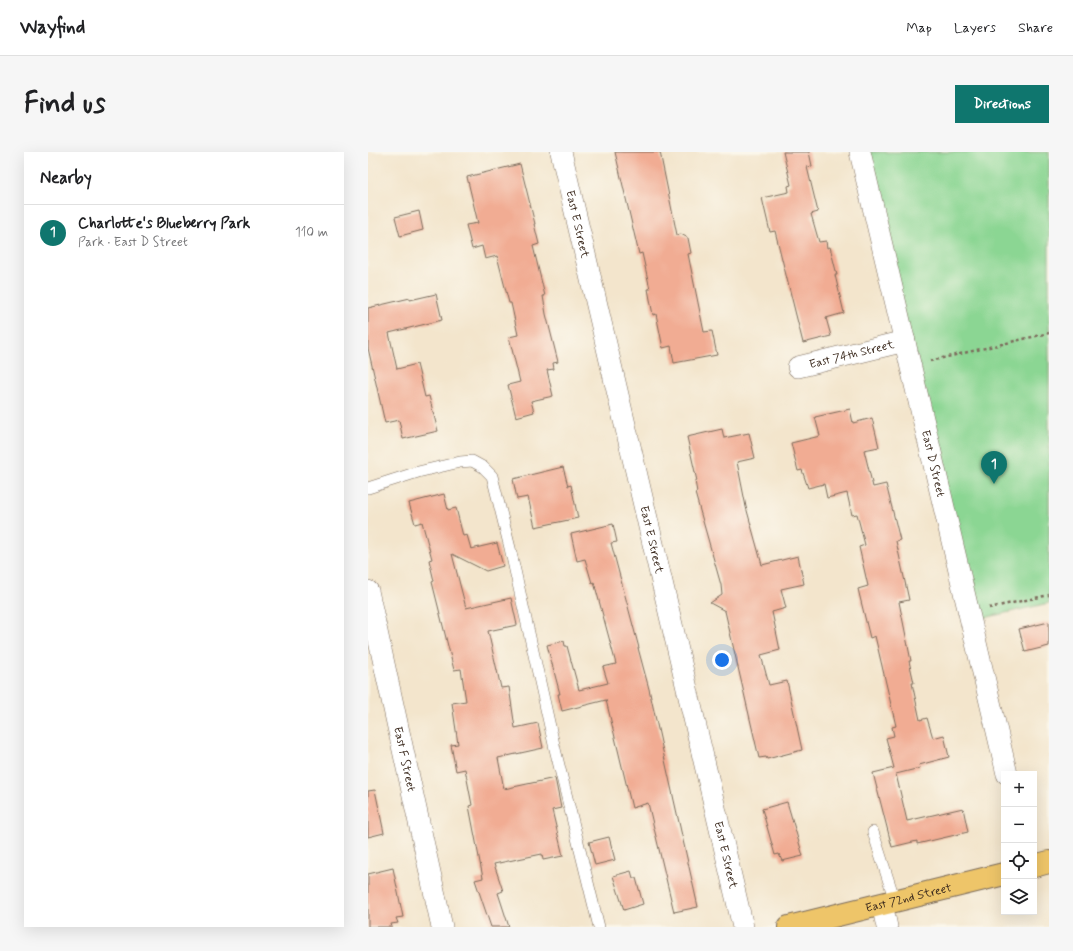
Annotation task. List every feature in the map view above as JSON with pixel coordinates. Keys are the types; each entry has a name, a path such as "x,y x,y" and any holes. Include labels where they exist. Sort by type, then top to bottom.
{"main road":[{"path":"1037,865 1049,862"},
{"name":"East 72nd Street","path":"790,927 1001,875"}],"street":[{"name":"East E Street","path":"561,152 743,927"},
{"name":"East D Street","path":"860,152 1006,771"},
{"name":"East 74th Street","path":"798,367 905,341"},
{"name":"East F Street","path":"368,591 442,927"},
{"path":"888,903 888,927"}],"lane":[{"path":"368,488 418,472 460,462 472,461 483,467 492,476 510,548 555,749 599,927"},
{"path":"873,832 888,903"}],"path":[{"path":"910,365 1049,332"},
{"path":"969,613 1049,594"}],"green space":[{"path":"860,152 1049,152 1049,603 971,621"}],"building":[{"path":"615,152 660,152 677,235 681,234 688,238 691,253 688,254 704,332 712,331 717,355 674,363 671,346 663,348 656,314 653,315 648,289 650,289 642,253 639,254"},
{"path":"783,152 809,152 812,166 807,167 818,212 811,214 819,242 826,241 827,248 830,247 844,313 826,318 831,336 803,343 775,231 770,232 762,198 789,192 788,186 791,185"},
{"path":"520,164 539,244 533,246 545,296 543,296 546,314 558,362 553,363 554,369 547,370 553,396 531,401 534,412 516,417 508,385 520,382 509,337 518,335 511,303 509,303 497,256 485,259 482,246 472,249 466,225 478,223 467,177"},
{"path":"419,211 423,230 400,236 395,217"},
{"path":"436,294 442,320 389,333 397,369 417,364 425,397 429,396 438,431 403,439 399,420 385,423 368,348 368,308 410,298 410,300"},
{"path":"850,409 853,423 872,418 879,447 864,450 873,487 886,484 900,540 896,541 909,600 899,602 911,661 909,661 914,683 912,683 920,720 927,718 933,738 944,735 949,757 919,765 920,768 896,774 907,821 963,808 968,832 917,844 917,841 892,847 873,773 894,768 886,738 894,736 892,727 896,726 875,636 870,638 858,589 868,586 859,547 865,545 857,514 852,515 847,493 827,498 824,484 808,488 802,470 798,471 791,443 820,436 815,417"},
{"path":"722,429 724,438 749,433 755,458 737,462 746,507 762,565 798,556 804,584 781,589 786,608 772,612 780,650 761,655 769,685 787,681 802,750 767,759 766,757 759,758 725,611 710,603 722,595 721,585 695,493 697,492 695,481 697,481 687,437"},
{"path":"563,467 568,486 571,485 578,518 535,527 528,497 517,499 513,479"},
{"path":"444,494 448,510 456,508 463,536 467,535 471,549 497,543 503,566 486,571 452,554 466,608 511,598 517,625 488,631 501,688 509,687 515,728 538,723 543,748 498,758 504,789 555,778 561,808 552,810 563,856 543,860 542,854 494,864 503,891 498,893 509,927 491,927 475,880 483,878 469,806 472,805 465,769 456,771 451,745 458,744 452,703 466,701 461,669 454,670 432,582 434,581 429,560 432,559 422,522 415,524 409,503"},
{"path":"613,524 617,542 611,543 649,689 698,907 674,912 648,803 632,808 606,700 562,711 558,694 560,694 547,645 564,641 565,646 567,646 579,690 608,683 603,667 616,664 594,582 592,583 585,559 577,561 571,534"},
{"path":"1049,622 1049,646 1025,652 1019,629"},
{"path":"375,790 384,833 368,837 368,791"},
{"path":"787,802 803,856 782,861 779,854 775,855 762,809"},
{"path":"609,837 615,860 595,865 589,842"},
{"path":"393,868 403,917 396,918 398,923 391,924 392,927 368,927 368,874"},
{"path":"631,871 633,878 636,878 643,904 624,910 613,876"}],"place":[{"name":"Charlotte's Blueberry Park","path":"994,484"}]}
